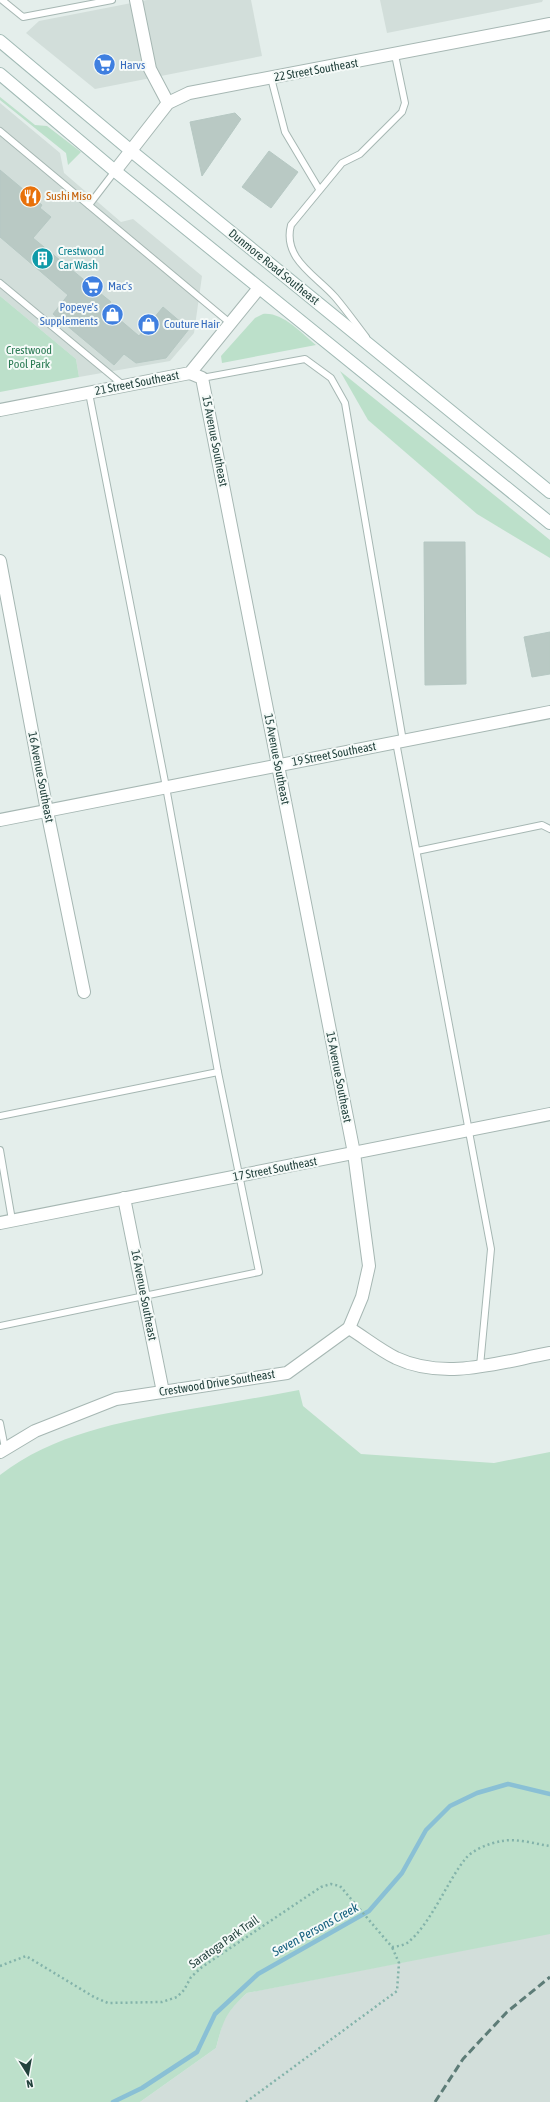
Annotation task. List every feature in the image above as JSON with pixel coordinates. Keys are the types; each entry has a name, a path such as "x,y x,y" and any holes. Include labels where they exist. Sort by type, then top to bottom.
{"street":[{"path":"136,0 150,70 168,102"},
{"name":"22 Street Southeast","path":"115,171 168,102 189,93 396,55 550,24"},
{"name":"Dunmore Road Southeast","path":"0,42 130,150 550,492"},
{"path":"0,74 115,171 550,523"},
{"name":"21 Street Southeast","path":"0,410 190,373 259,288"},
{"path":"190,373 202,378"},
{"name":"15 Avenue Southeast","path":"202,378 354,1153"},
{"name":"16 Avenue Southeast","path":"0,561 47,811 84,992"},
{"name":"19 Street Southeast","path":"0,820 550,712"},
{"name":"17 Street Southeast","path":"0,1223 550,1114"},
{"path":"354,1153 369,1266 362,1297 350,1328 397,1358 424,1366 453,1370 550,1353"},
{"name":"16 Avenue Southeast","path":"124,1198 163,1392"},
{"name":"Crestwood Drive Southeast","path":"3,1450 35,1431 116,1399 286,1373 350,1328"}],"lane":[{"path":"2,0 24,17 112,0"},
{"path":"379,352 334,296 298,262 290,240 289,232 291,225 319,189 342,163 360,154 402,112 405,103 396,55"},
{"path":"271,78 281,122 287,136 319,189"},
{"path":"0,131 230,323"},
{"path":"89,205 115,171"},
{"path":"0,283 125,386"},
{"path":"202,378 305,359 330,378 345,403 417,852 491,1249 480,1366"},
{"path":"0,1326 259,1272 218,1072 166,787 89,393"},
{"path":"417,852 542,825 550,829"},
{"path":"0,1116 218,1072"},
{"path":"0,1150 12,1220"},
{"path":"0,1423 3,1450"}],"path":[{"path":"246,2102 397,1991 399,1963 392,1947 406,1943 418,1931 467,1857 485,1846 502,1841 519,1841 550,1846"},
{"name":"Saratoga Park Trail","path":"0,1966 26,1956 94,1997 108,2003 162,2002 177,1997 184,1990 191,1977 202,1967 321,1887 331,1884 340,1886 392,1947"}],"shaded area":[{"path":"147,0 251,0 262,56 95,89 26,33 39,21"},
{"path":"380,0 543,0 542,2 387,33"},
{"path":"0,103 60,153 64,173 121,222 133,219 202,276 194,333 170,361 79,377 76,359 0,296"},
{"path":"550,1933 550,2102 140,2102 216,2048 223,2022 233,2006 247,1993"}],"green space":[{"path":"0,97 35,125 47,126 81,152 68,165 66,153 0,100"},
{"name":"Crestwood Pool Park","path":"0,296 76,359 79,377 0,392"},
{"path":"263,314 278,316 285,320 316,345 222,363 221,356 255,318"},
{"path":"340,371 550,540 550,558 477,514 368,420"},
{"path":"299,1390 303,1406 361,1454 494,1463 550,1452 550,1934 247,1993 234,2006 226,2018 216,2048 140,2102 0,2102 0,1475 20,1461 42,1449 112,1425 136,1419"}],"building":[{"path":"235,113 241,119 202,176 190,122"},
{"path":"269,151 298,172 271,208 242,187"},
{"path":"0,170 42,205 40,208 51,217 33,238 111,302 106,308 139,336 163,307 189,329 166,358 136,363 124,354 114,365 53,314 68,295 0,237"},
{"path":"424,542 465,542 466,684 425,685"},
{"path":"550,632 550,674 532,677 524,637"}],"waterway":[{"name":"Seven Persons Creek","path":"113,2102 142,2088 197,2052 215,2014 258,1974 369,1911 402,1873 426,1830 450,1806 477,1793 508,1784 550,1794"}],"railway":[{"path":"435,2102 463,2059 507,2012 550,1977"}],"place":[{"name":"Harvs","path":"105,65"},
{"name":"Sushi Miso","path":"31,196"},
{"name":"Crestwood Car Wash","path":"42,258"},
{"name":"Mac's","path":"92,286"},
{"name":"Popeye's Supplements","path":"113,314"},
{"name":"Couture Hair","path":"149,324"}]}
